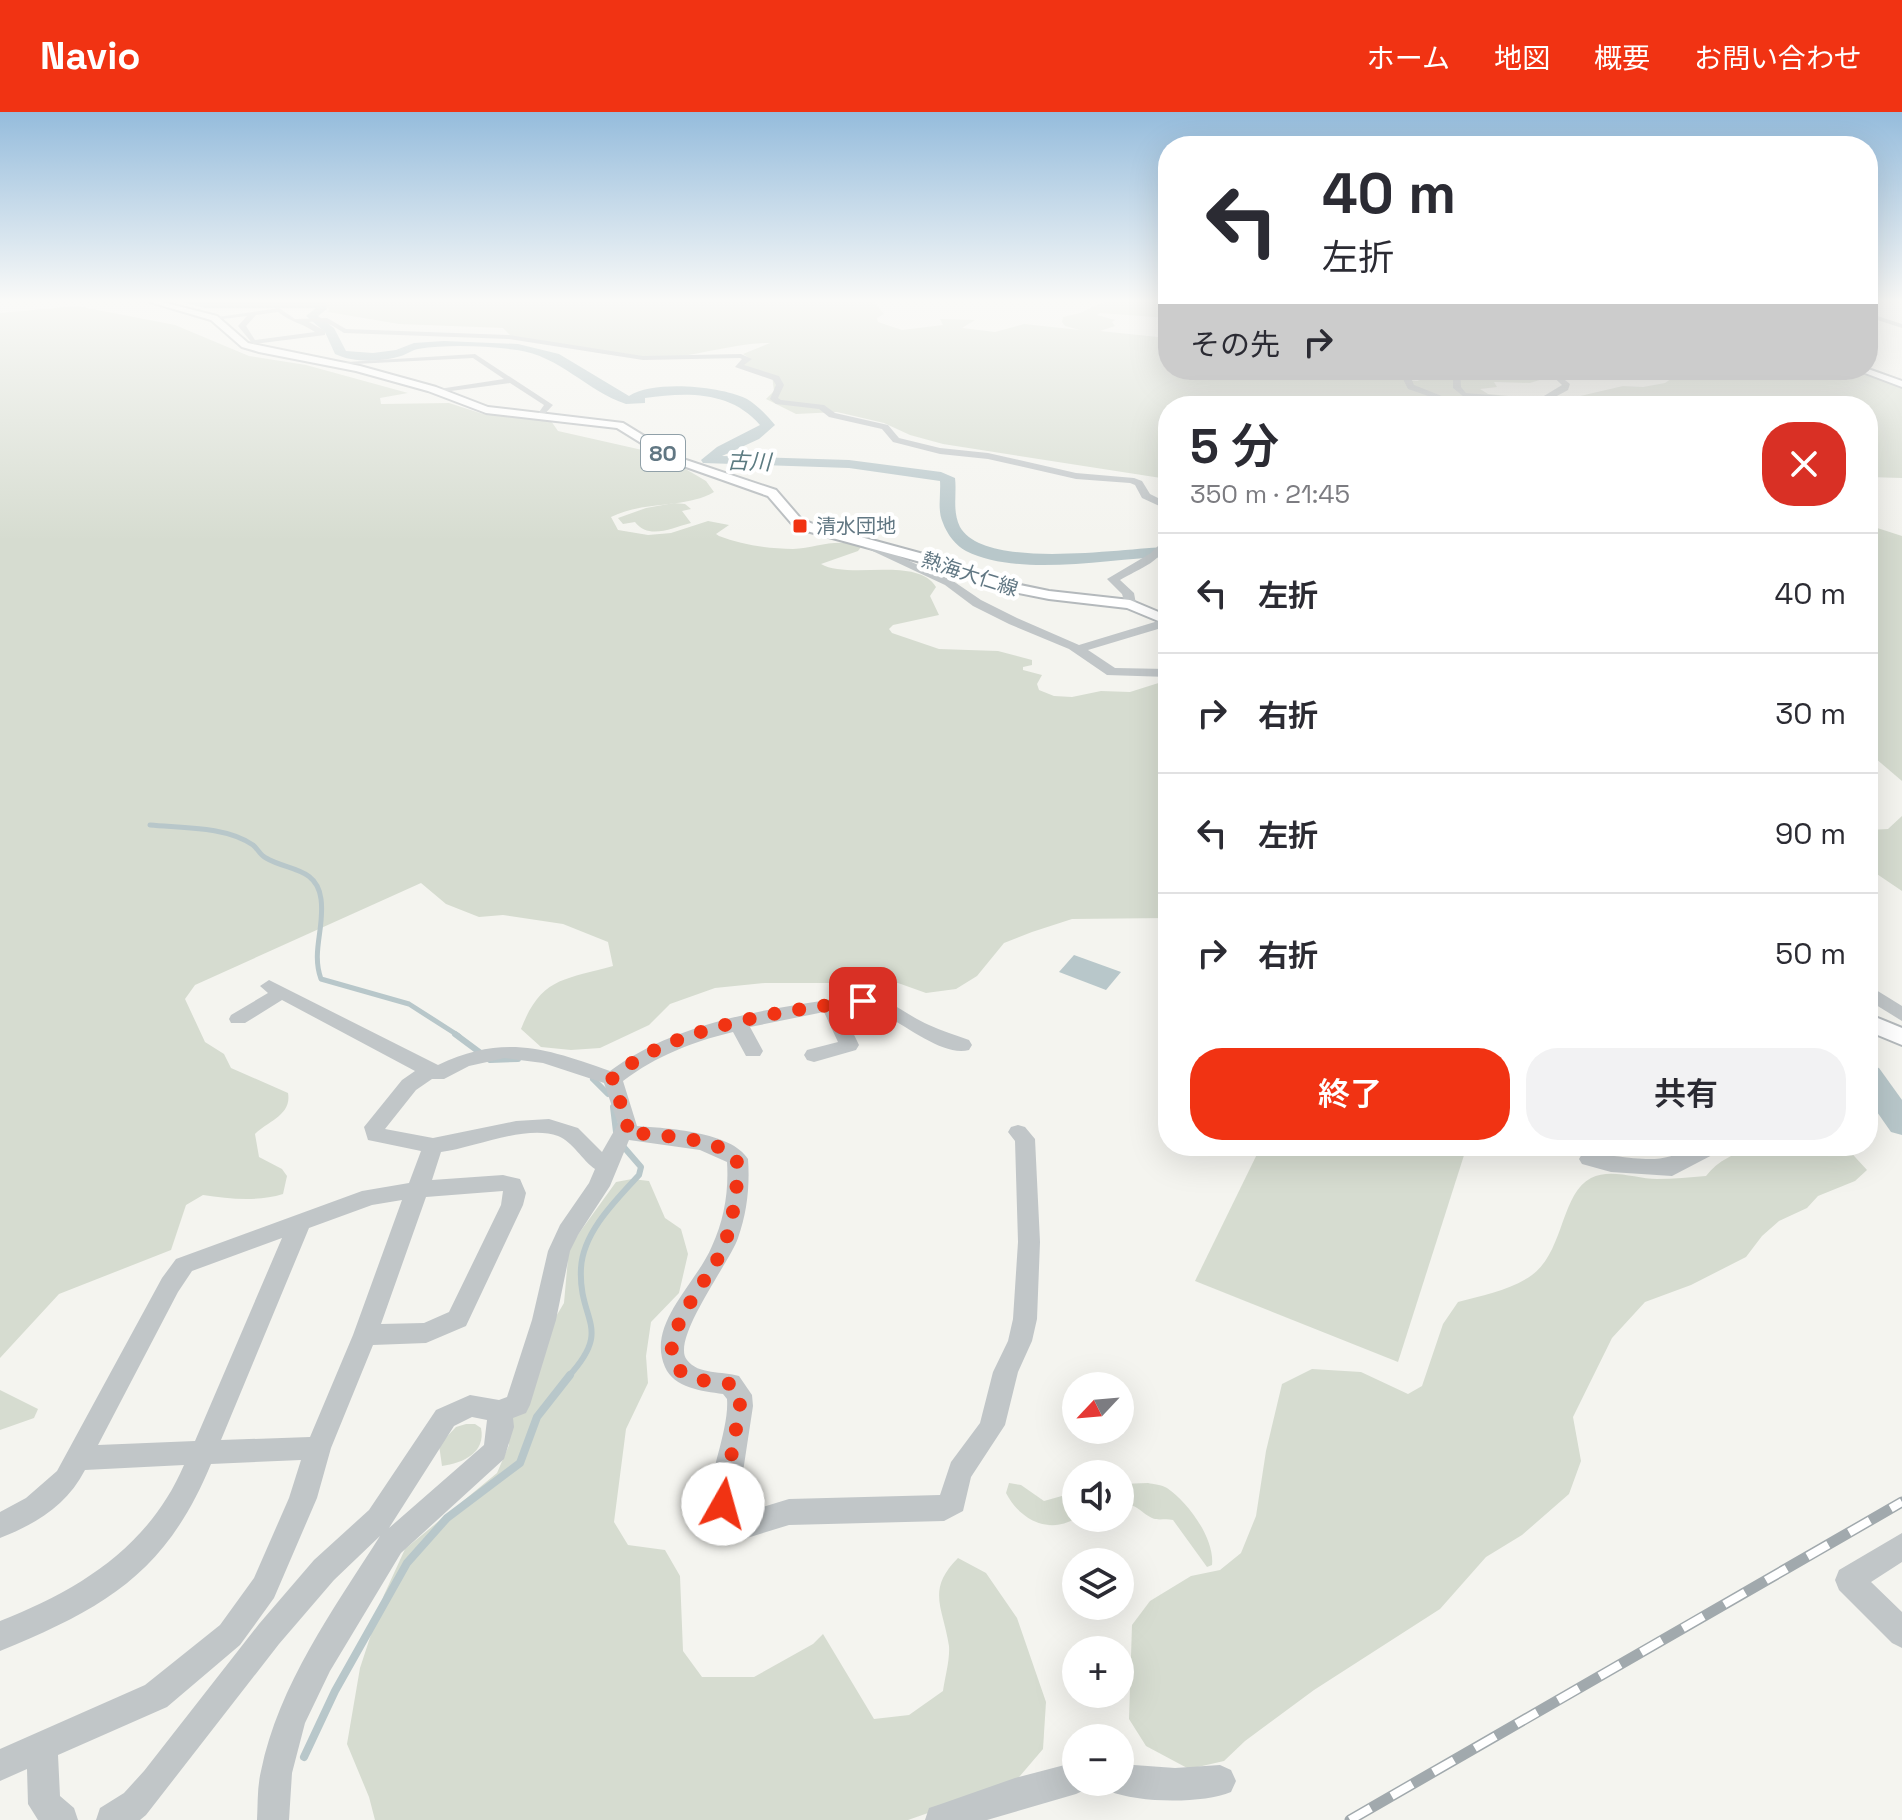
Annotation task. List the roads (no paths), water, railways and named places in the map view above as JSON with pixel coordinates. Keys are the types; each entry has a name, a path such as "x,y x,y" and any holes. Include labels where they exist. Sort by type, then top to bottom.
{"main road":[{"name":"熱海大仁線","path":"404,382 439,391 486,410 601,421 627,428 676,460 772,493 797,522 808,527 933,561 1023,591 1130,604 1158,617"},
{"path":"1878,1026 1902,1037"}],"street":[{"path":"439,391 501,382"},
{"path":"515,382 549,405 538,416"},
{"path":"779,382 774,399 779,402 818,406 832,415 880,425 896,440 1076,476 1131,480 1139,483 1146,496 1158,502"},
{"path":"1408,382 1411,387 1434,396"},
{"path":"1457,382 1457,388 1464,395 1475,396"},
{"path":"1551,396 1565,388 1563,382"},
{"path":"868,543 955,586 977,603 1078,649 1112,672 1158,673"},
{"path":"1130,604 1128,593 1113,579 1158,549"},
{"path":"1117,620 1138,629"},
{"path":"1078,649 1112,641 1158,624"},
{"path":"238,1019 275,989 437,1074 480,1054 508,1050 550,1058 612,1079"},
{"path":"1878,998 1902,1015"},
{"path":"612,1079 635,1062 670,1044 738,1023 830,1005 870,1001 920,1029 962,1045"},
{"path":"814,1055 849,1045 830,1005"},
{"path":"738,1023 753,1051"},
{"path":"431,1070 401,1093 380,1118 374,1132 383,1137 433,1146 498,1131 555,1128 569,1132 593,1159 607,1166"},
{"path":"112,1820 135,1804 155,1782 269,1634 324,1570 379,1519 445,1418 470,1406 499,1411 517,1405 544,1320 559,1251 568,1231 599,1186 617,1141 628,1124 612,1079"},
{"path":"625,1132 714,1146 729,1151 737,1159 730,1229 721,1254 678,1324 672,1339 671,1355 679,1369 692,1378 730,1384 739,1395 740,1406 725,1485 722,1523 747,1525 789,1512 900,1507 928,1509 944,1508 953,1502 959,1468 989,1432 1008,1363 1019,1345 1023,1325 1027,1201 1025,1139 1018,1132"},
{"path":"0,1765 156,1696 230,1635 264,1588 303,1498 318,1448 365,1335 414,1190 433,1146"},
{"path":"1590,1159 1611,1164 1672,1168 1694,1156"},
{"path":"0,1525 16,1520 42,1503 66,1480 170,1285 184,1265 357,1201 414,1190 503,1183 512,1185 515,1193 497,1240 458,1319 426,1333 365,1335"},
{"path":"0,1636 73,1605 105,1587 136,1561 178,1509 300,1223"},
{"path":"273,1820 276,1773 290,1720 319,1660 391,1544 495,1451 501,1427 499,1411"},
{"path":"78,1458 318,1448"},
{"path":"1902,1546 1849,1580 1902,1633"},
{"path":"42,1748 44,1804 62,1820"},
{"path":"1134,1781 1175,1784 1220,1781"},
{"path":"941,1820 1015,1794 1062,1782"}],"waterway":[{"name":"古川","path":"596,382 626,400 640,400 637,396 672,391 726,396 742,402 768,425 755,436 722,450 708,460 849,464 947,478 948,514 952,526 969,546 991,554 1040,559 1158,552"},
{"path":"150,825 230,834 253,845 266,858 308,875 314,881 321,899 317,959 321,979 409,1004 459,1036"},
{"path":"455,1034 490,1060 518,1059"},
{"path":"593,1079 608,1094"},
{"name":"古川","path":"1878,1089 1902,1124"},
{"path":"613,1107 616,1132"},
{"path":"568,1377 582,1360 592,1335 581,1286 583,1255 594,1229 639,1175 641,1167 622,1145"},
{"path":"304,1757 335,1691 407,1563 447,1518 520,1463 537,1417 570,1375"}],"railway":[{"path":"1350,1820 1902,1502"}],"place":[{"name":"清水団地","path":"800,526"}]}
